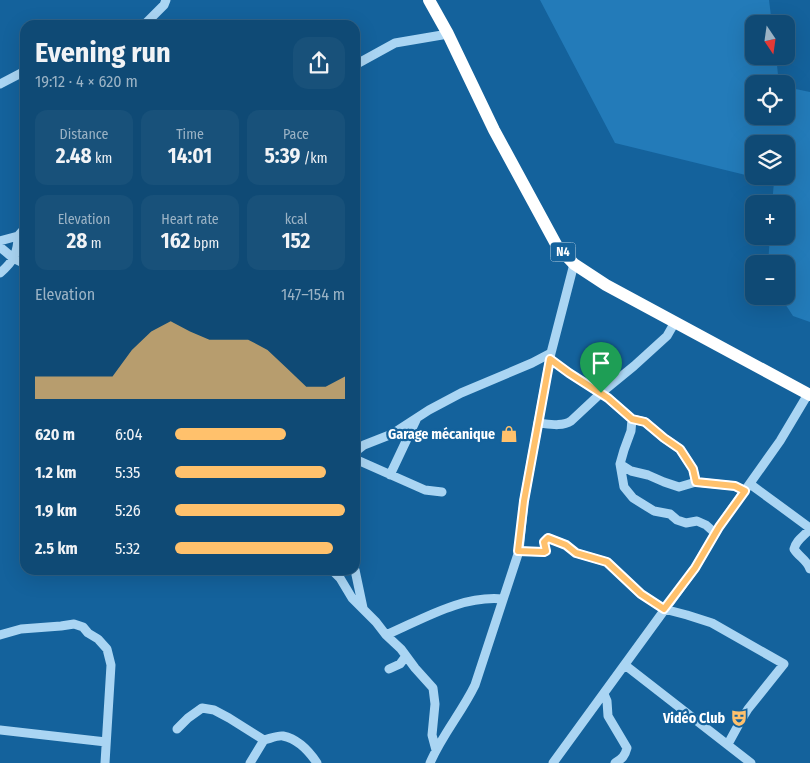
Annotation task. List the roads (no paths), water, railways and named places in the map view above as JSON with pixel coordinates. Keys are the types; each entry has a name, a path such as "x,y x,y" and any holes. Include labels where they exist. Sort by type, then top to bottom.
{"highway":[{"name":"N4","path":"429,0 448,34 494,130 557,246 574,264 606,285 809,394"}],"street":[{"path":"149,20 166,0"},
{"path":"360,62 396,43 448,34"},
{"path":"0,84 20,74"},
{"path":"0,241 20,234"},
{"path":"0,273 13,258 18,247 18,236"},
{"path":"0,247 20,262"},
{"path":"430,763 476,685 518,551 524,501 551,356 574,264"},
{"path":"538,423 567,424 572,421 601,393 667,336 675,322"},
{"path":"551,356 569,373 601,393 632,419 645,422 680,449 693,469 696,482"},
{"path":"360,448 392,434 429,410 461,393 551,356"},
{"path":"553,763 695,568 715,533 780,440 809,394"},
{"path":"632,419 631,431 620,464 624,488 633,498 654,511 670,514 677,520 686,523 697,521 706,525 715,533"},
{"path":"390,475 416,420"},
{"path":"360,461 425,490 442,492"},
{"path":"620,464 632,471 679,486 696,482 747,487 810,529 797,541 794,549 799,556 806,560 810,569"},
{"path":"518,551 544,552 546,551 544,542 548,538 566,545 576,553 607,562 641,594 664,609 712,623 784,664 748,710 728,744"},
{"path":"337,575 352,598 401,649 433,688 435,704 432,735 436,750"},
{"path":"356,575 363,608"},
{"path":"386,635 459,603 493,598 503,600"},
{"path":"0,635 21,629 74,624 83,627 107,649 111,665 104,763"},
{"path":"389,669 400,664 406,656"},
{"path":"625,665 751,763"},
{"path":"604,694 607,701 608,716 626,748 622,759 615,763"},
{"path":"177,729 202,708 214,710 264,740 282,736 301,744 317,763"},
{"path":"0,730 106,742"},
{"path":"241,763 245,760 251,761 264,740"}],"place":[{"name":"Garage mécanique","path":"509,434"},
{"name":"Vidéo Club","path":"739,718"}]}
